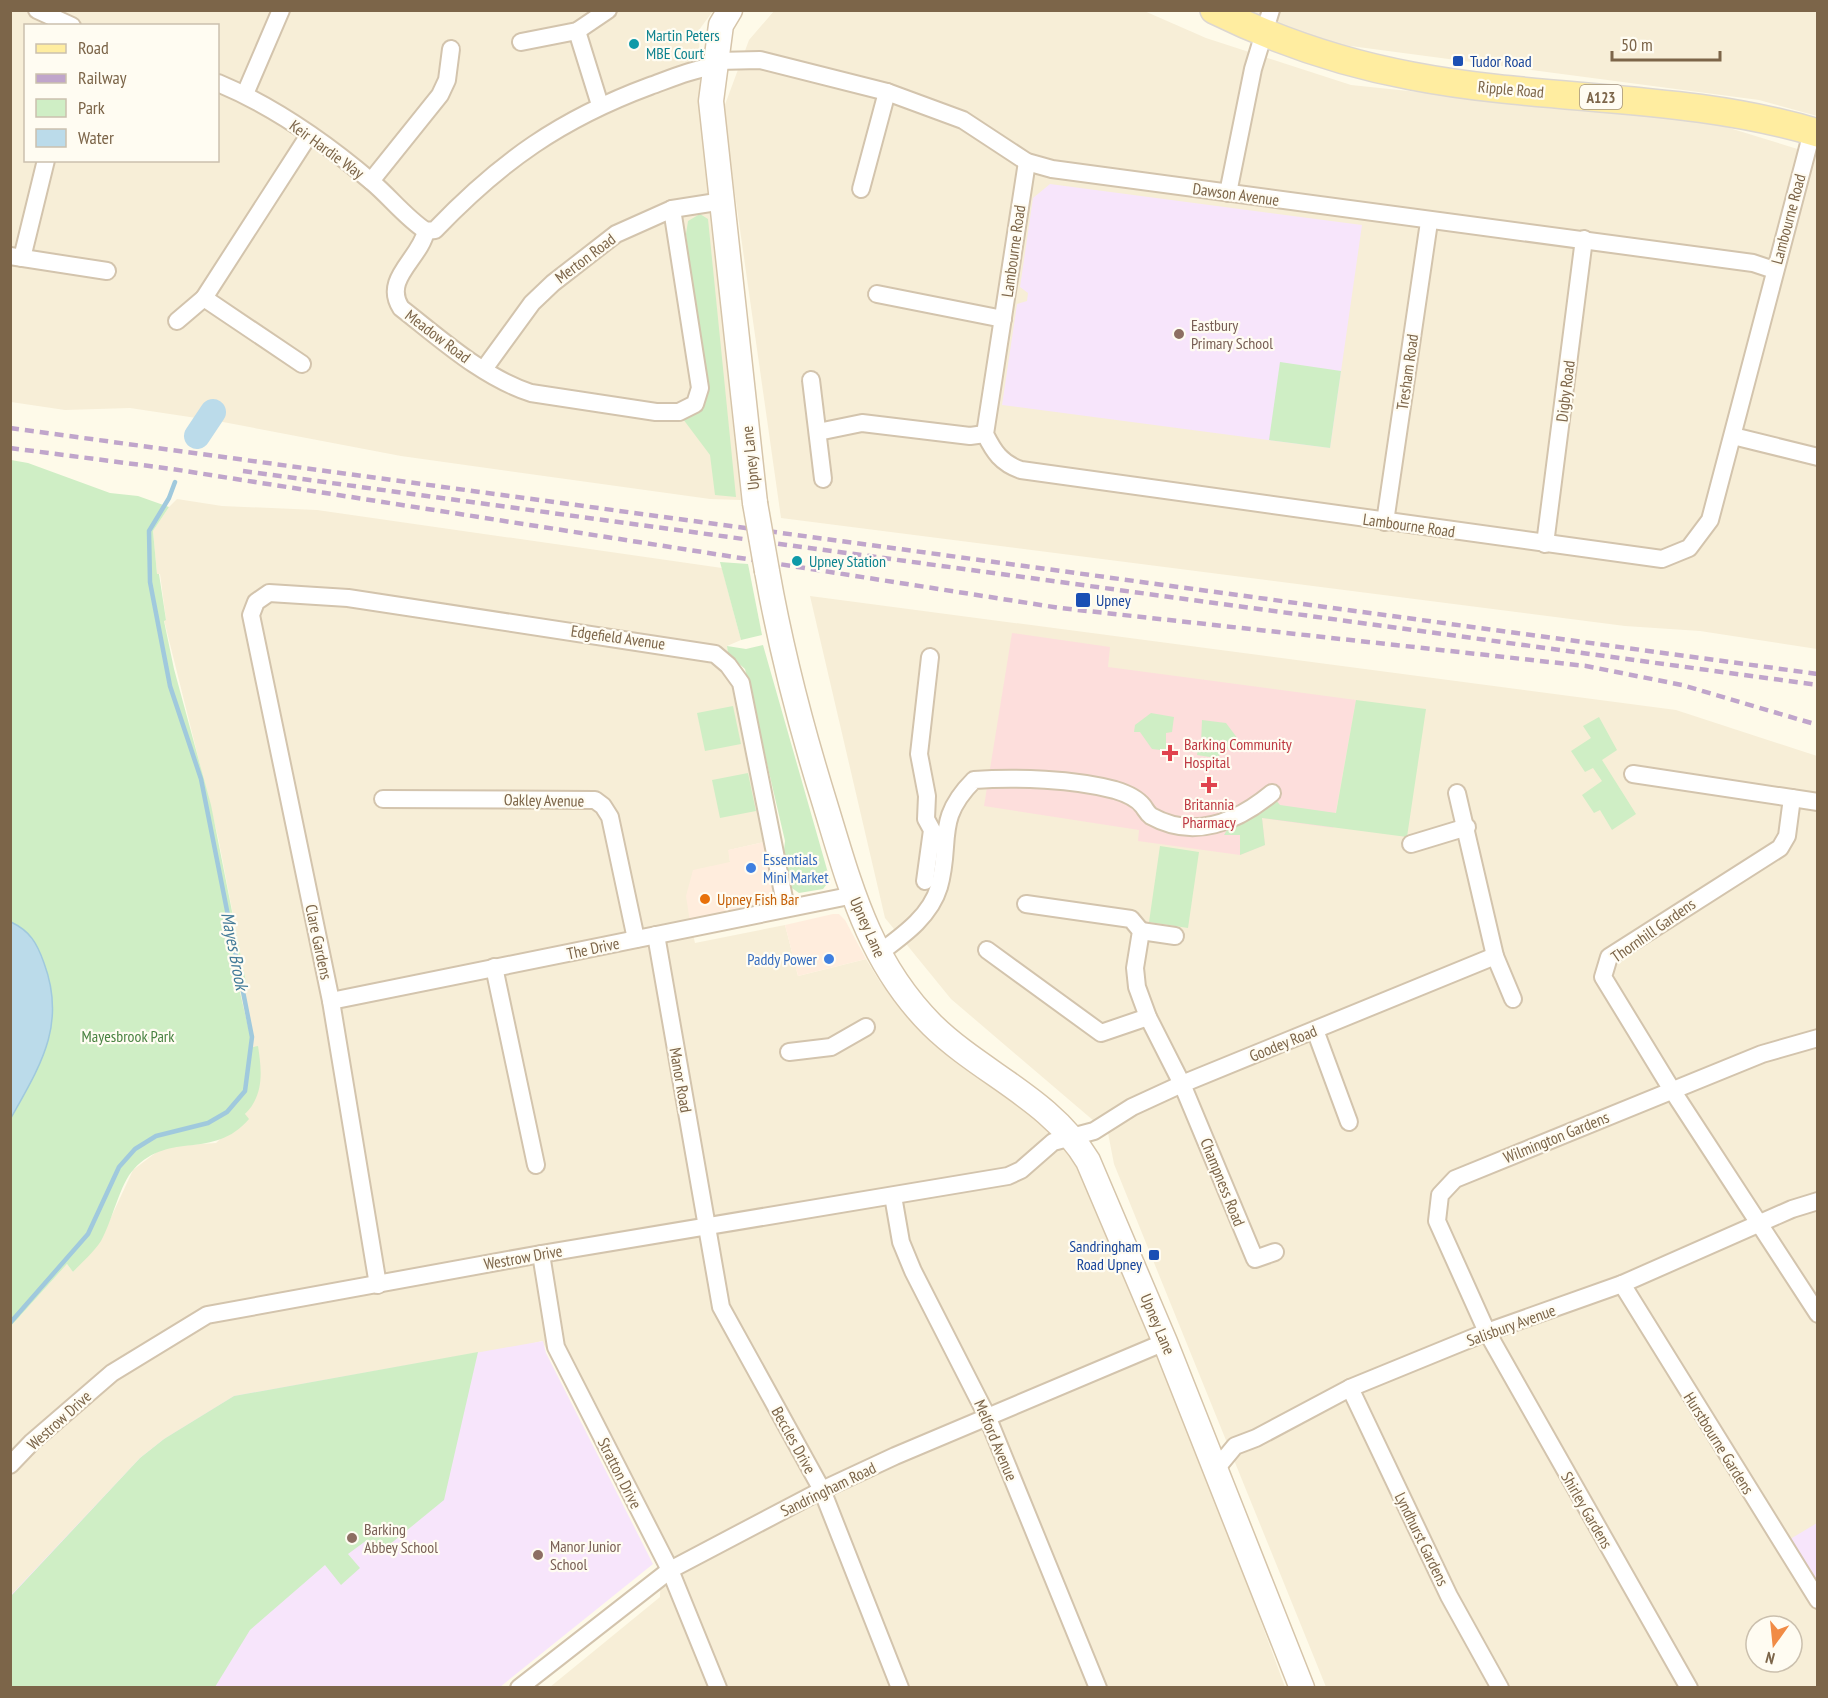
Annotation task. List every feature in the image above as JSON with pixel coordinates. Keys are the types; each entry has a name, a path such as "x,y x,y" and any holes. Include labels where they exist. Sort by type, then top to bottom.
{"main road":[{"name":"Ripple Road","path":"1214,10 1267,22 1312,52 1413,77 1713,109 1815,133"}],"street":[{"path":"37,10 68,24"},
{"path":"245,94 280,10"},
{"path":"521,42 577,31 608,10"},
{"name":"Upney Lane","path":"730,10 721,24 711,100 755,503 767,571 802,731 863,923 878,954 913,1003 933,1025 966,1053 1044,1108 1074,1138 1098,1182 1165,1342 1302,1688"},
{"name":"Upney Lane","path":"717,60 746,10"},
{"path":"1228,193 1252,69 1267,22"},
{"path":"577,31 600,105"},
{"path":"371,181 441,95 447,80 451,49"},
{"path":"426,231 435,230 497,170 535,143 600,105 717,60"},
{"name":"Dawson Avenue","path":"717,60 760,60 887,92 963,120 1027,162 1052,169 1429,222 1584,239 1753,263 1774,270"},
{"name":"Keir Hardie Way","path":"219,83 245,94 309,135 371,181 426,231"},
{"path":"861,189 887,92"},
{"name":"Lambourne Road","path":"1027,162 985,434 1007,465 1021,470 1662,559 1689,548 1710,520 1774,270 1815,133"},
{"path":"177,321 204,298 309,135"},
{"path":"45,162 16,257 107,270"},
{"name":"Merton Road","path":"484,369 532,303 553,283 616,234 672,209 723,201"},
{"name":"Meadow Road","path":"426,231 417,253 399,277 394,289 395,299 402,308 460,355 531,393 656,412 679,412 694,404 700,388 672,209"},
{"name":"Tresham Road","path":"1385,522 1429,222"},
{"name":"Digby Road","path":"1545,543 1584,239"},
{"path":"877,294 1003,319"},
{"path":"204,298 302,364"},
{"path":"811,380 823,479"},
{"path":"818,432 862,423 970,435 985,434"},
{"path":"1733,436 1818,457"},
{"name":"Edgefield Avenue","path":"256,602 269,594 348,598 715,654 728,664 741,683 786,908"},
{"name":"Clare Gardens","path":"256,602 251,615 332,1000 378,1285"},
{"path":"925,881 932,830 926,819 927,796 919,754 930,657"},
{"path":"1633,774 1818,802"},
{"path":"878,954 913,927 928,910 939,887 949,813 957,796 974,780 993,779 1113,790 1128,795 1142,804 1148,814 1170,825 1187,828 1220,825 1251,811 1272,793"},
{"path":"1457,793 1467,827 1495,956 1513,999"},
{"path":"927,796 949,813"},
{"name":"Thornhill Gardens","path":"1792,798 1787,836 1780,848 1609,957 1603,977 1758,1225 1818,1314"},
{"name":"Oakley Avenue","path":"383,799 595,800 603,806 610,817 636,939"},
{"path":"1411,844 1467,827"},
{"name":"The Drive","path":"332,1000 854,895"},
{"path":"1026,904 1131,919 1141,931 1175,936"},
{"path":"1141,931 1134,978 1148,1017 1182,1084"},
{"name":"Manor Road","path":"656,935 707,1226"},
{"path":"987,950 1101,1033 1148,1017"},
{"name":"Goodey Road","path":"1074,1138 1094,1131 1132,1107 1182,1084 1495,956"},
{"path":"494,967 536,1165"},
{"path":"789,1052 831,1047 866,1027"},
{"path":"1315,1030 1349,1122"},
{"name":"Wilmington Gardens","path":"1487,1332 1437,1221 1440,1195 1455,1179 1762,1054 1818,1038"},
{"name":"Champness Road","path":"1182,1084 1255,1259 1275,1252"},
{"name":"Westrow Drive","path":"10,1465 32,1442 112,1373 198,1318 541,1254 1008,1176 1021,1170 1053,1142 1074,1138"},
{"name":"Melford Avenue","path":"893,1196 901,1242 913,1271 987,1416 1098,1688"},
{"name":"Salisbury Avenue","path":"1216,1469 1235,1446 1350,1388 1487,1332 1622,1284 1818,1201"},
{"name":"Beccles Drive","path":"707,1226 721,1307 822,1490 900,1688"},
{"name":"Stratton Drive","path":"541,1254 556,1347 670,1570 718,1688"},
{"name":"Hurstbourne Gardens","path":"1622,1284 1818,1600"},
{"name":"Shirley Gardens","path":"1487,1332 1689,1688"},
{"name":"Sandringham Road","path":"522,1687 670,1570 822,1490 987,1416 1165,1342"},
{"name":"Lyndhurst Gardens","path":"1350,1388 1449,1596 1500,1688"}],"shaded area":[{"path":"1142,10 1206,38 1351,85 1713,123 1817,155 1817,649 1700,631 1625,626 781,518 723,110 749,40 774,11"},
{"path":"11,11 713,11 699,30 701,125 741,500 710,499 401,456 223,422 130,408 65,410 11,402"},
{"path":"1234,11 1817,11 1817,116 1759,100 1305,40"},
{"name":"Eastbury Primary School","path":"1050,184 1362,225 1330,448 1002,405 1017,304 1027,301 1028,293 1020,287 1033,198"},
{"path":"177,499 222,506 317,510 722,568 741,640 727,646 731,682 764,842 729,850 730,862 690,922 695,943 785,925 798,976 866,959 880,982 926,1035 1025,1106 1074,1148 1164,1358 1285,1687 550,1687 660,1597 661,1560 542,1341 164,1439 140,1458 11,1596 11,1326 67,1264 73,1272 100,1241 133,1170 158,1151 171,1146 216,1143 245,1115 258,1047 253,1047 238,983 246,982 218,837 164,620 166,620 160,574 157,574 153,531"},
{"path":"810,596 1676,710 1817,756 1817,1687 1326,1687 1114,1164 1108,1133 951,999 885,918"},
{"name":"Barking Community Hospital","path":"1012,633 1110,647 1108,667 1356,700 1333,828 1262,818 1265,845 1240,855 1138,841 1139,830 984,806"},
{"path":"764,842 772,896 762,906 690,922 686,896 693,870 730,862 728,850"},
{"path":"839,914 845,920 866,959 798,976 785,925"},
{"name":"Barking Abbey School","path":"543,1341 546,1353 653,1564 500,1687 11,1687 10,1596 140,1458 164,1439 234,1396"},
{"path":"1817,1523 1817,1586 1787,1541"}],"green space":[{"path":"700,214 708,219 736,497 715,495 710,455 683,419 706,396 686,234 688,221"},
{"path":"1280,362 1341,371 1330,448 1269,440"},
{"name":"Mayesbrook Park","path":"11,460 28,463 110,493 138,496 169,507 153,531 157,574 159,574 166,620 164,621 174,669 211,805 246,982 238,984 253,1047 258,1046 261,1074 256,1099 245,1114 249,1119 235,1132 206,1143 162,1151 148,1157 134,1169 124,1183 105,1233 98,1245 73,1272 67,1264 11,1326"},
{"path":"720,562 748,564 762,635 741,640"},
{"path":"763,645 830,880 823,889 799,893 789,886 783,860 785,841 745,669 728,654 727,646 746,649"},
{"path":"1356,700 1426,709 1407,837 1262,818 1265,845 1240,855 1240,835 1224,835 1227,830 1260,814 1275,799 1280,805 1336,813"},
{"path":"733,706 741,744 705,751 697,713"},
{"path":"1151,713 1174,717 1172,732 1166,733 1166,744 1170,744 1169,751 1152,749 1140,732 1134,732 1135,725"},
{"path":"1599,717 1617,750 1602,760 1636,814 1612,830 1600,810 1594,813 1582,795 1602,781 1593,768 1585,772 1571,751 1591,738 1583,726"},
{"path":"1202,720 1226,723 1238,739 1237,745 1233,745 1216,758 1197,755 1199,743 1201,743"},
{"path":"748,773 756,811 720,818 712,780"},
{"path":"1160,846 1199,852 1188,928 1149,922"},
{"path":"478,1352 444,1500 378,1554 367,1540 348,1554 360,1568 341,1585 325,1565 250,1630 215,1687 11,1687 11,1596 140,1458 164,1439 234,1396"}],"water":[{"path":"11,922 28,934 39,949 50,985 53,1006 47,1044 32,1081 11,1118"}],"waterway":[{"name":"Mayes Brook","path":"197,436 213,412"},
{"name":"Mayes Brook","path":"10,1323 88,1234 119,1167 135,1149 156,1136 208,1123 227,1112 245,1091 252,1037 201,779 170,686 150,582 149,531 169,498 175,482"}],"railway":[{"path":"10,428 1818,674"},
{"path":"10,448 172,469 1060,608 1586,666 1682,685 1818,725"},
{"path":"243,471 1818,685"}],"place":[{"name":"Martin Peters MBE Court","path":"634,44"},
{"name":"Tudor Road","path":"1458,61"},
{"name":"Eastbury Primary School","path":"1179,334"},
{"name":"Upney Station","path":"797,561"},
{"name":"Upney","path":"1083,600"},
{"name":"Barking Community Hospital","path":"1170,753"},
{"name":"Britannia Pharmacy","path":"1209,785"},
{"name":"Essentials Mini Market","path":"751,868"},
{"name":"Upney Fish Bar","path":"705,899"},
{"name":"Paddy Power","path":"829,959"},
{"name":"Sandringham Road Upney","path":"1154,1255"},
{"name":"Barking Abbey School","path":"352,1538"},
{"name":"Manor Junior School","path":"538,1555"}]}
